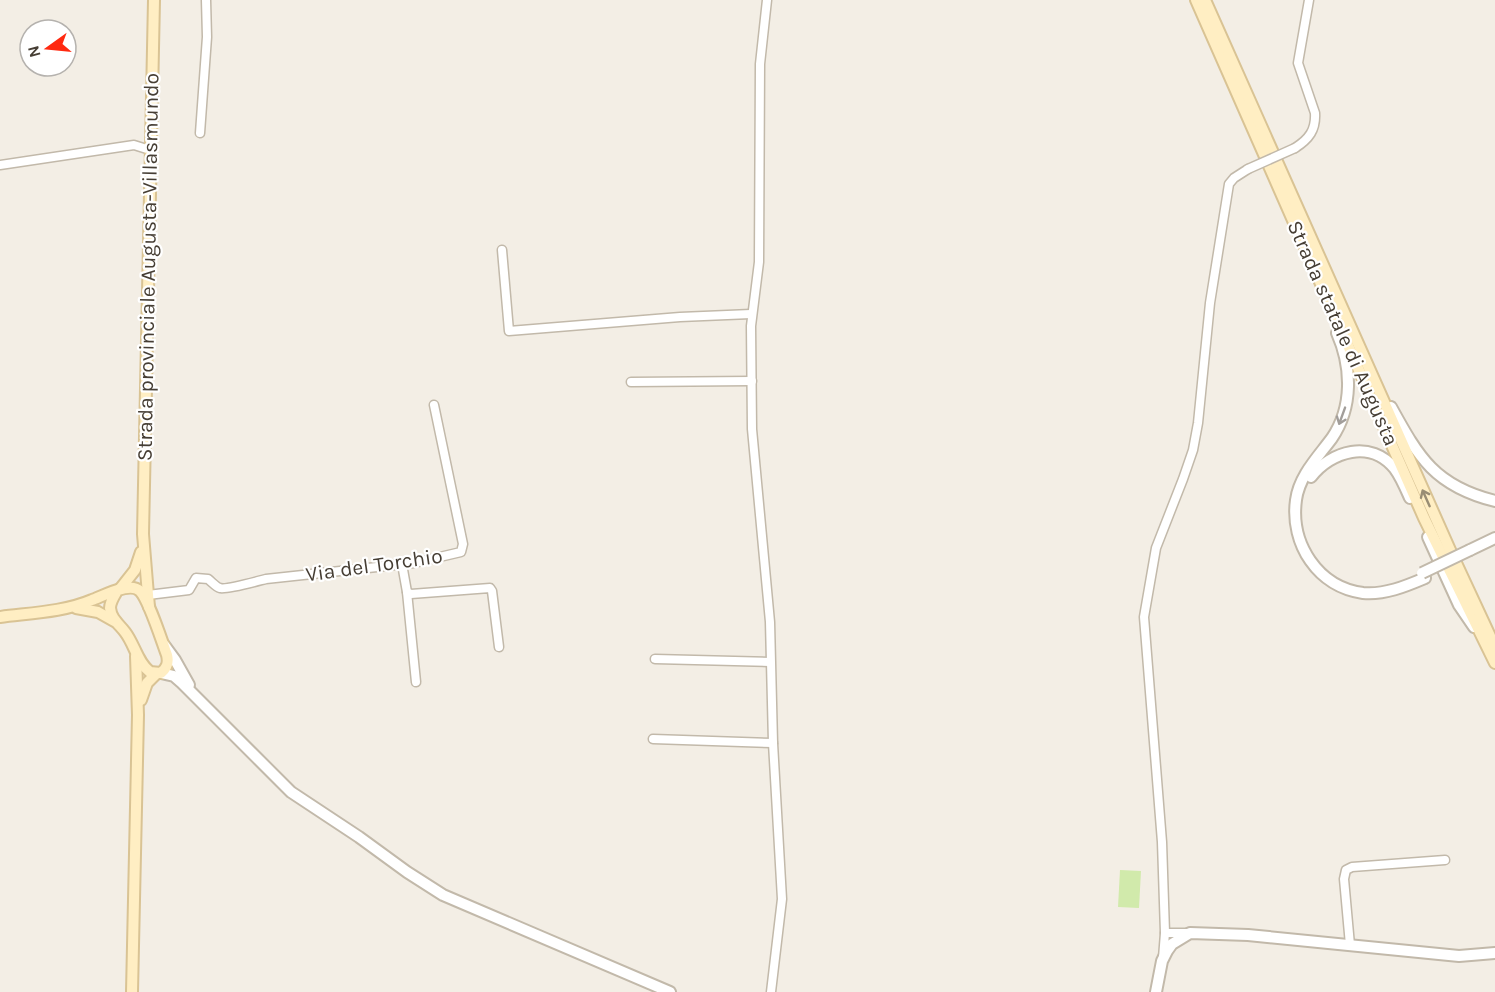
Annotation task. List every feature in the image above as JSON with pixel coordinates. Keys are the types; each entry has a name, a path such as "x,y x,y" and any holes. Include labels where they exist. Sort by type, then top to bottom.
{"main road":[{"name":"Strada provinciale Augusta-Villasmundo","path":"143,534 154,0"},
{"name":"Strada statale di Augusta","path":"1196,0 1424,518 1495,663"},
{"name":"Strada statale di Augusta","path":"1205,0 1313,246 1495,647"},
{"path":"143,534 138,564 110,603 111,615 124,630 145,668 150,672 159,673"},
{"path":"143,534 149,607"},
{"path":"0,617 69,607 131,587 140,590 149,607 168,661 166,668 144,689 138,715"},
{"path":"69,607 98,612 115,621"},
{"path":"132,992 138,715 135,650"}],"street":[{"path":"200,133 207,37 206,0"},
{"path":"766,0 760,64 759,262 751,314 752,429 770,621 773,743 782,899 771,992"},
{"path":"1156,992 1165,933 1162,842 1144,617 1156,548 1184,479 1194,441 1210,303 1230,184 1234,178 1248,169 1307,141 1316,121 1298,63 1309,0"},
{"path":"0,165 134,145 150,150"},
{"path":"1285,202 1297,242 1342,345 1348,372 1348,395 1342,418 1303,478 1296,498 1295,521 1300,542 1310,562 1322,575 1351,590 1364,593 1380,592 1404,587 1472,553 1495,538"},
{"path":"1313,246 1338,289 1389,404 1413,447 1430,468 1450,484 1471,495 1495,501"},
{"path":"502,250 509,331 680,317 751,314"},
{"path":"631,382 752,381"},
{"name":"Via del Torchio","path":"148,595 189,590 196,578 208,579 217,587 228,588 266,579 402,564 461,552 464,544 434,405"},
{"path":"1423,576 1392,584 1364,587 1337,578 1314,558 1305,541 1301,521 1302,499 1309,480 1319,467 1334,457 1351,451 1366,451 1382,458 1395,469 1407,490 1459,605 1480,636"},
{"path":"1472,553 1495,546"},
{"path":"402,564 416,682"},
{"path":"407,592 411,594 490,588 499,647"},
{"path":"163,644 175,660 195,696"},
{"path":"655,658 770,662"},
{"path":"159,673 174,676 291,792 429,887 442,895 670,992"},
{"path":"653,739 773,743"},
{"path":"1350,945 1344,879 1346,870 1352,867 1445,860"},
{"path":"1165,933 1248,935 1459,956 1495,953"},
{"path":"1162,961 1172,944 1190,933"}],"green space":[{"path":"1120,870 1141,871 1139,908 1118,907"}]}
